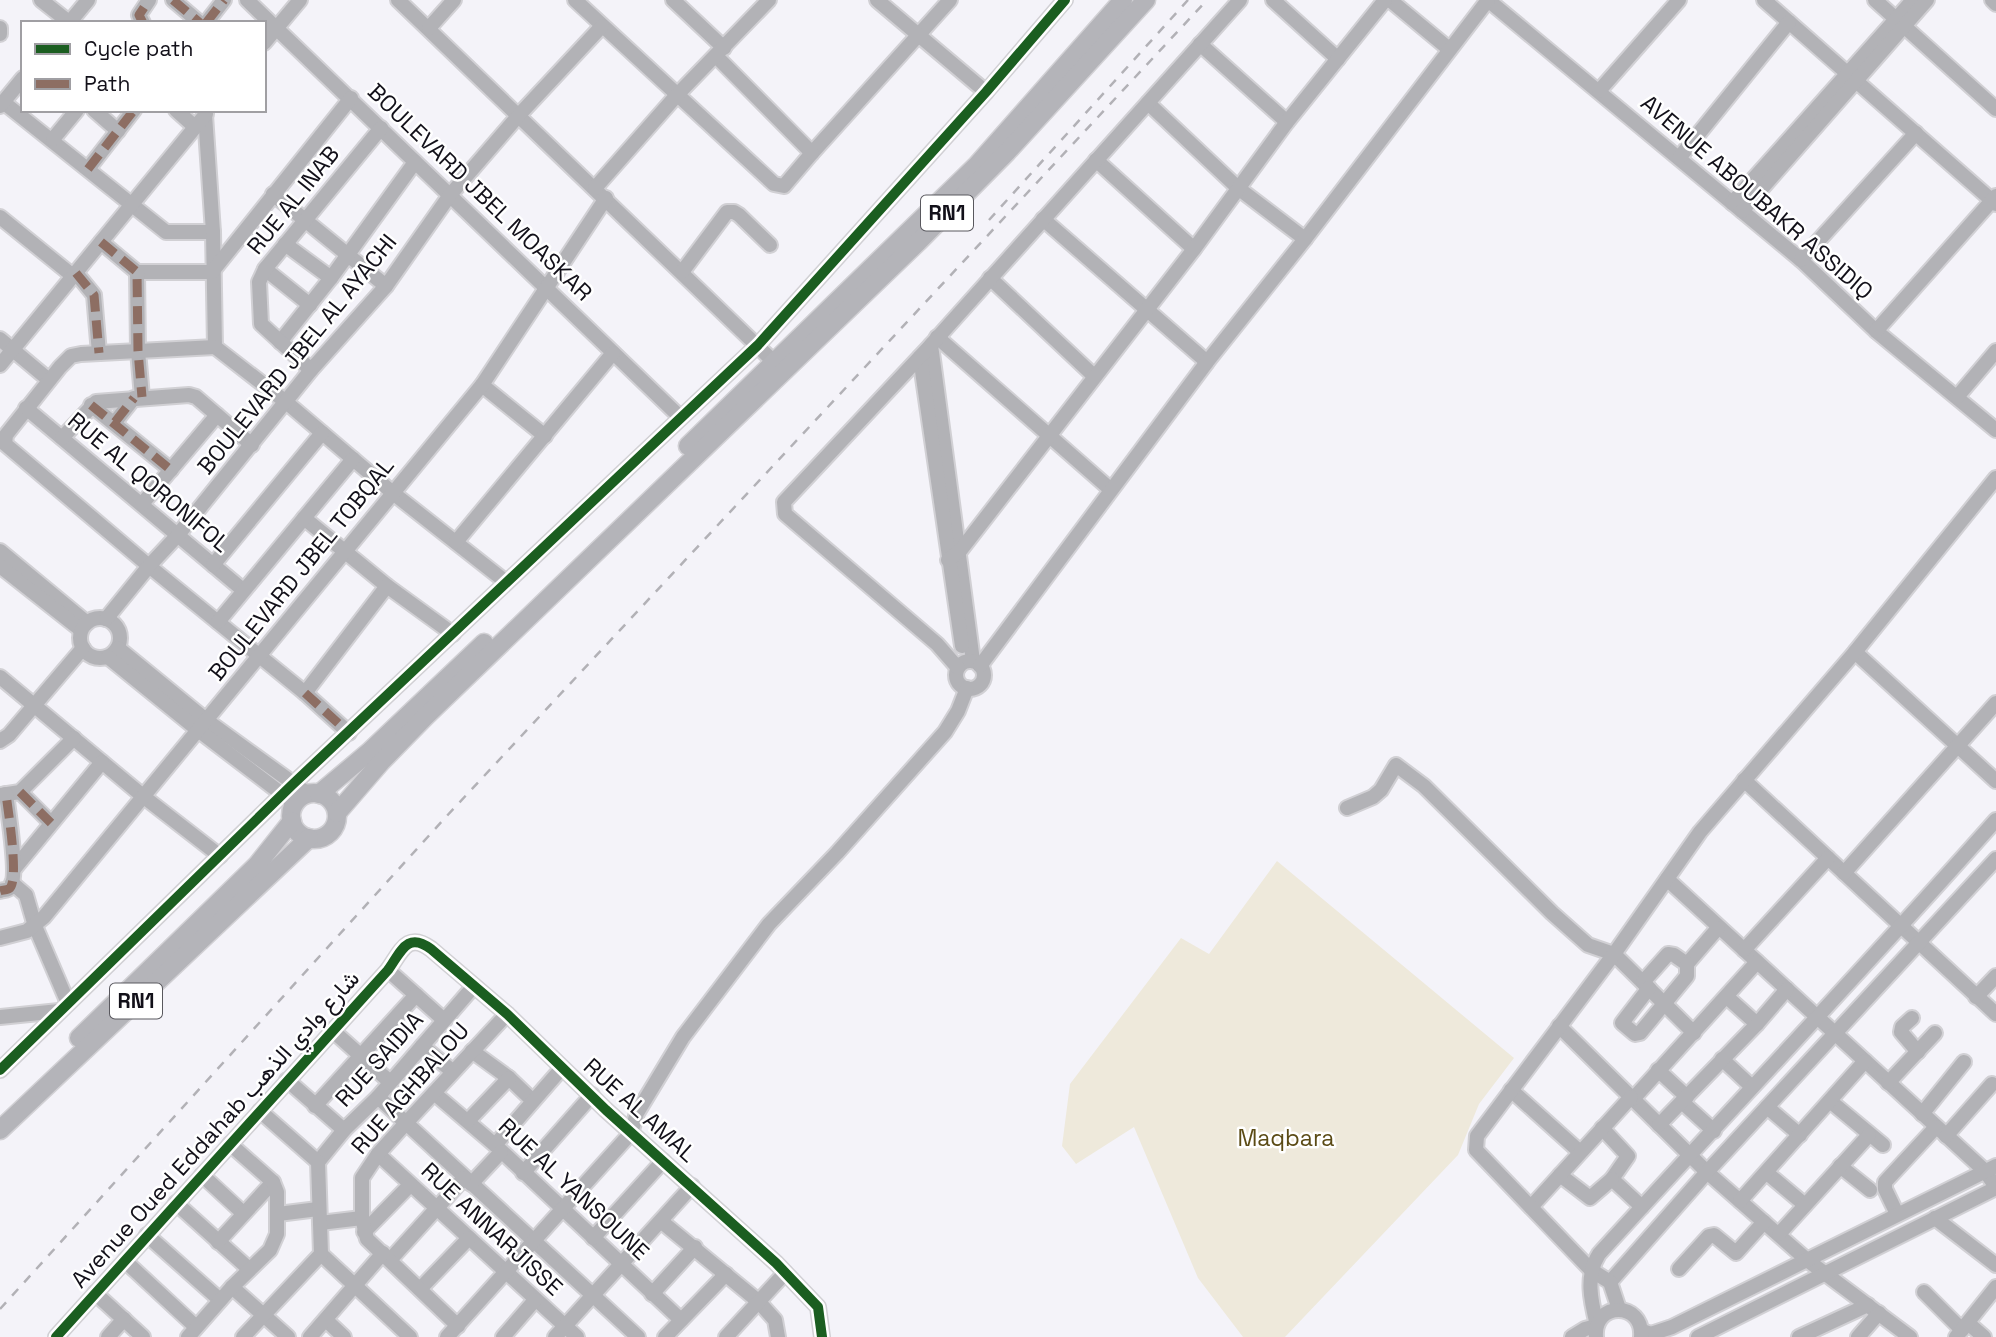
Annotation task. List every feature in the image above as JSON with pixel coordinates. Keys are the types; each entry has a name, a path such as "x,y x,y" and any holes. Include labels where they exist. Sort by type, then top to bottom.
{"main road":[{"name":"RN1","path":"0,1113 257,865 298,799 369,752 977,165 1123,0"},
{"name":"RN1","path":"0,1130 309,838 321,838 330,832 336,823 337,813 381,762 918,242 1007,152 1146,0"},
{"path":"309,838 298,832 298,799 330,800 337,813"}],"street":[{"path":"41,0 67,21"},
{"path":"71,21 88,0"},
{"path":"143,21 139,15 149,0"},
{"path":"173,0 198,21"},
{"path":"208,21 224,0"},
{"name":"BOULEVARD JBEL MOASKAR","path":"247,0 680,417"},
{"path":"266,41 300,0"},
{"path":"398,0 774,362"},
{"path":"429,27 454,0"},
{"path":"575,0 777,186 784,186 950,0"},
{"path":"673,0 812,153"},
{"name":"BOULEVARD JBEL TOBQAL","path":"34,926 144,797 482,385 545,288 601,193 677,95 769,0"},
{"path":"877,0 986,92"},
{"path":"0,1070 220,856 298,799 349,733 758,345 986,92 1065,0"},
{"path":"1240,0 934,341 784,502 785,514 937,644 969,664 984,673 982,682 967,688 957,680 969,664 1110,489 1488,0"},
{"path":"1273,0 1338,59"},
{"path":"954,556 1049,438 1194,249 1287,122 1385,0"},
{"path":"1390,0 1449,48"},
{"name":"AVENUE ABOUBAKR ASSIDIQ","path":"1488,0 1801,260 1876,331 1996,430"},
{"path":"1599,91 1679,0"},
{"path":"1764,0 1995,200 1876,331"},
{"path":"1875,0 1996,108"},
{"path":"1900,23 1913,0"},
{"path":"1737,207 1900,23 1927,0"},
{"path":"1992,0 1996,4"},
{"path":"1679,158 1790,22"},
{"name":"BOULEVARD JBEL AL AYACHI","path":"106,619 252,445 311,370 386,286 450,195 519,115 602,26"},
{"path":"0,28 0,34"},
{"path":"1200,44 1287,122"},
{"path":"21,80 1,104 53,139 168,232 212,232"},
{"path":"212,272 351,98"},
{"path":"1148,103 1238,188 1305,239"},
{"path":"53,139 75,112"},
{"path":"96,112 118,131"},
{"path":"88,169 132,112"},
{"path":"183,112 203,118"},
{"path":"0,365 203,118"},
{"path":"203,118 212,232 215,347"},
{"name":"RUE AL INAB","path":"311,370 261,324 259,282 265,269 381,128"},
{"path":"1801,260 1916,133"},
{"path":"1096,160 1194,249"},
{"path":"280,342 331,278 415,162"},
{"path":"273,194 386,286"},
{"path":"682,272 727,212 739,215 770,245"},
{"path":"0,218 74,275 94,295 99,353"},
{"path":"1043,219 1207,362"},
{"path":"101,242 136,272 212,272"},
{"path":"285,244 331,278"},
{"path":"265,269 310,305"},
{"path":"115,422 138,398 136,272"},
{"path":"990,278 1094,376"},
{"path":"0,339 50,380"},
{"path":"934,341 1110,489"},
{"path":"934,341 954,556"},
{"path":"349,733 305,693 8,448 5,437 71,356 215,347 506,582"},
{"path":"1957,397 1996,351"},
{"path":"457,542 613,352"},
{"path":"920,356 954,556 969,664"},
{"path":"482,385 545,436"},
{"path":"62,438 91,405 102,400 197,397 252,445"},
{"path":"91,405 171,470"},
{"name":"RUE AL QORONIFOL","path":"26,408 243,590"},
{"path":"142,504 217,415"},
{"path":"212,565 322,433"},
{"path":"218,622 353,459"},
{"path":"1619,1310 1610,1282 1591,1270 1475,1146 1477,1136 1614,954 1700,832 1855,652 1996,478"},
{"path":"304,518 387,586 453,634"},
{"path":"0,551 84,627"},
{"path":"0,566 84,627"},
{"path":"305,693 387,586"},
{"path":"96,618 106,619 115,624 120,640 113,652 94,657 83,648 80,639 84,627 96,618"},
{"path":"0,741 9,735 83,648"},
{"path":"113,652 298,799"},
{"path":"1855,652 1996,781"},
{"path":"0,677 144,797 220,856"},
{"path":"447,1337 631,1133 637,1113 683,1037 769,924 837,853 945,732 958,711 967,688"},
{"path":"1844,873 1996,703"},
{"path":"9,881 9,794 74,738"},
{"path":"9,881 51,822 102,762"},
{"path":"1347,808 1373,797 1381,790 1396,765 1402,767 1588,945 1614,954 1693,1033"},
{"path":"1744,780 1996,1014"},
{"path":"9,794 51,822"},
{"path":"1596,1329 1590,1295 1591,1270 1599,1254 1818,1018 1996,820"},
{"path":"1744,950 1828,858"},
{"path":"1610,1282 1707,1172 1996,859"},
{"path":"1667,879 1922,1114 1991,1169 1996,1188 1698,1337"},
{"path":"9,881 26,895 34,926 64,1007"},
{"path":"0,937 18,934 34,926"},
{"path":"1687,964 1668,954 1624,1019 1622,1023 1626,1028 1635,1034 1640,1033 1688,976 1687,964 1718,928"},
{"name":"RUE AL AMAL","path":"404,948 414,941 422,942 506,1014 631,1133 692,1186 818,1307 822,1337"},
{"name":"Avenue Oued Eddahab شارع وادي الذهب","path":"56,1337 388,970 404,948"},
{"path":"1531,1207 1758,962"},
{"path":"388,970 444,1020"},
{"path":"1976,997 1996,976"},
{"name":"RUE SAIDIA","path":"318,1162 474,986"},
{"path":"1659,1125 1757,1024 1787,989"},
{"path":"315,1106 416,995"},
{"path":"1727,997 1757,1024"},
{"path":"0,1017 64,1007"},
{"name":"RUE AGHBALOU","path":"363,1225 362,1178 378,1154 506,1014"},
{"path":"1912,1017 1902,1027 1901,1032 1919,1052"},
{"path":"1559,1026 1690,1157 1807,1261 1910,1337"},
{"path":"332,1030 390,1082"},
{"path":"1888,1083 1934,1033"},
{"path":"422,1046 452,1071"},
{"path":"472,1051 509,1078 532,1100"},
{"path":"1722,1059 1752,1087"},
{"path":"1740,1201 1865,1061"},
{"path":"1922,1114 1964,1062"},
{"path":"310,1337 355,1287 498,1148 532,1100 562,1068"},
{"path":"1658,1070 1714,1131"},
{"path":"468,1121 509,1078"},
{"path":"287,1080 344,1130"},
{"path":"1897,1214 1885,1189 1885,1182 1992,1084"},
{"path":"1511,1090 1580,1152"},
{"name":"RUE AL YANSOUNE","path":"434,1093 498,1148 681,1320"},
{"path":"523,1172 592,1096"},
{"path":"378,1097 638,1337"},
{"path":"1830,1101 1883,1145"},
{"path":"1767,1107 1800,1135"},
{"path":"260,1111 318,1162 321,1254 410,1337"},
{"path":"1560,1175 1590,1198 1612,1179 1628,1156 1602,1128"},
{"path":"1779,1234 1869,1135"},
{"path":"125,1261 192,1332 274,1245 278,1231 278,1214 274,1182 230,1144"},
{"name":"RUE ANNARJISSE","path":"378,1154 535,1300 560,1331 577,1337"},
{"path":"593,1238 663,1161"},
{"path":"1840,1166 1870,1190"},
{"path":"1596,1329 1603,1315 1619,1310 1632,1314 1647,1335 1672,1327 1991,1169"},
{"path":"1767,1172 1805,1205"},
{"path":"202,1175 243,1213"},
{"path":"1612,1179 1642,1207"},
{"path":"218,1242 274,1182"},
{"path":"363,1225 410,1185"},
{"path":"560,1331 692,1186"},
{"path":"176,1203 249,1269"},
{"path":"278,1214 319,1216 363,1225"},
{"path":"1935,1218 1996,1263"},
{"path":"662,1222 758,1301 775,1320 778,1337"},
{"path":"1679,1269 1709,1236 1714,1235 1736,1254 1765,1222"},
{"path":"363,1225 368,1241 387,1256 458,1326"},
{"path":"147,1235 220,1300"},
{"path":"420,1289 469,1238"},
{"path":"652,1294 695,1247"},
{"path":"243,1337 321,1254"},
{"path":"732,1334 785,1273"},
{"path":"664,1337 726,1274"},
{"path":"232,1287 288,1337"},
{"path":"1962,1330 1996,1287"},
{"path":"1924,1292 1962,1330 1983,1337"},
{"path":"95,1293 143,1337"},
{"path":"503,1337 535,1300"},
{"path":"1806,1336 1873,1309"},
{"path":"1858,1337 1873,1309"},
{"path":"108,1337 124,1319"},
{"path":"326,1320 344,1337"},
{"path":"1572,1337 1584,1329 1596,1329"}],"green space":[{"name":"Maqbara","path":"1277,861 1514,1058 1479,1104 1458,1155 1285,1337 1243,1337 1198,1278 1134,1127 1076,1164 1062,1146 1070,1084 1181,938 1209,954"}],"railway":[{"path":"989,220 1188,0"},
{"path":"0,1309 444,819 1207,0"}],"marked path":[{"path":"142,21 139,15 149,0"},
{"path":"173,0 198,21"},
{"path":"208,21 224,0"},
{"path":"88,169 132,112"},
{"path":"101,242 137,272 138,351 142,397"},
{"path":"76,273 94,295 99,353"},
{"path":"115,422 134,398"},
{"path":"91,405 171,470"},
{"path":"305,693 349,733"},
{"path":"20,792 51,823"},
{"path":"0,891 10,888 13,871 6,794"}],"cycle path":[{"path":"0,1070 292,785 758,345 986,92 1065,0"},
{"path":"56,1337 388,970 405,946 416,942 431,949 507,1014 606,1110 776,1263 818,1307 822,1337"}]}
